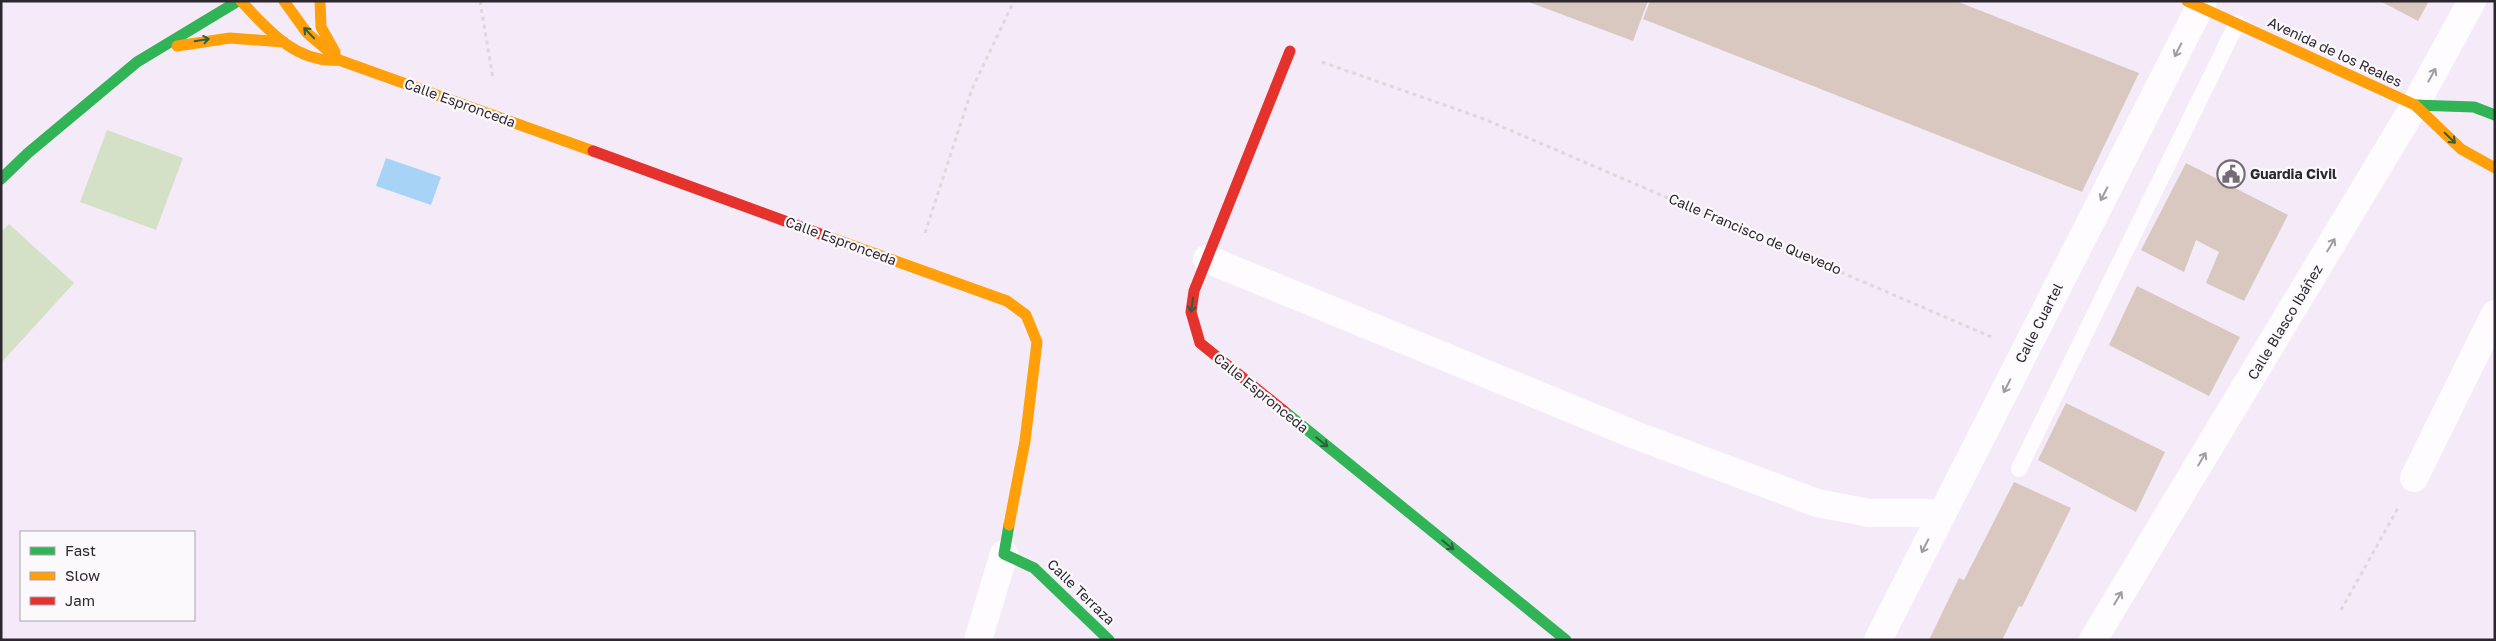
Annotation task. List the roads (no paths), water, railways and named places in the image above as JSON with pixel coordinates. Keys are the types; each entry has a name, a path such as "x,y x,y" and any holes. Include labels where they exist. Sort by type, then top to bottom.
{"street":[{"path":"1,179 28,153 130,68 239,1 284,42 308,56 331,62 340,60"},
{"path":"284,1 307,33 340,60"},
{"path":"320,1 320,27 340,60"},
{"name":"Calle Blasco Ibáñez","path":"2093,640 2415,105 2472,1"},
{"name":"Avenida de los Reales","path":"2197,3 2415,105 2461,149 2495,168"},
{"name":"Calle Cuartel","path":"1878,640 2024,352 2197,3"},
{"path":"155,52 203,40 243,37 284,42"},
{"name":"Calle Espronceda","path":"1290,51 1194,291 1191,312 1200,343 1566,640"},
{"name":"Calle Espronceda","path":"340,60 1007,301 1026,315 1037,342 1025,441 1004,554 978,640"},
{"name":"Avenida de los Reales","path":"2415,105 2474,107 2495,115"},
{"path":"1207,258 1635,435 1817,503 1870,513 1942,512"},
{"path":"2414,478 2495,314"},
{"name":"Calle Terraza","path":"1004,554 1034,568 1109,640"}],"lane":[{"path":"2019,469 2237,23"}],"water":[{"path":"386,158 441,177 431,205 376,186"}],"place":[{"name":"Guardia Civil","path":"2231,174"}]}
